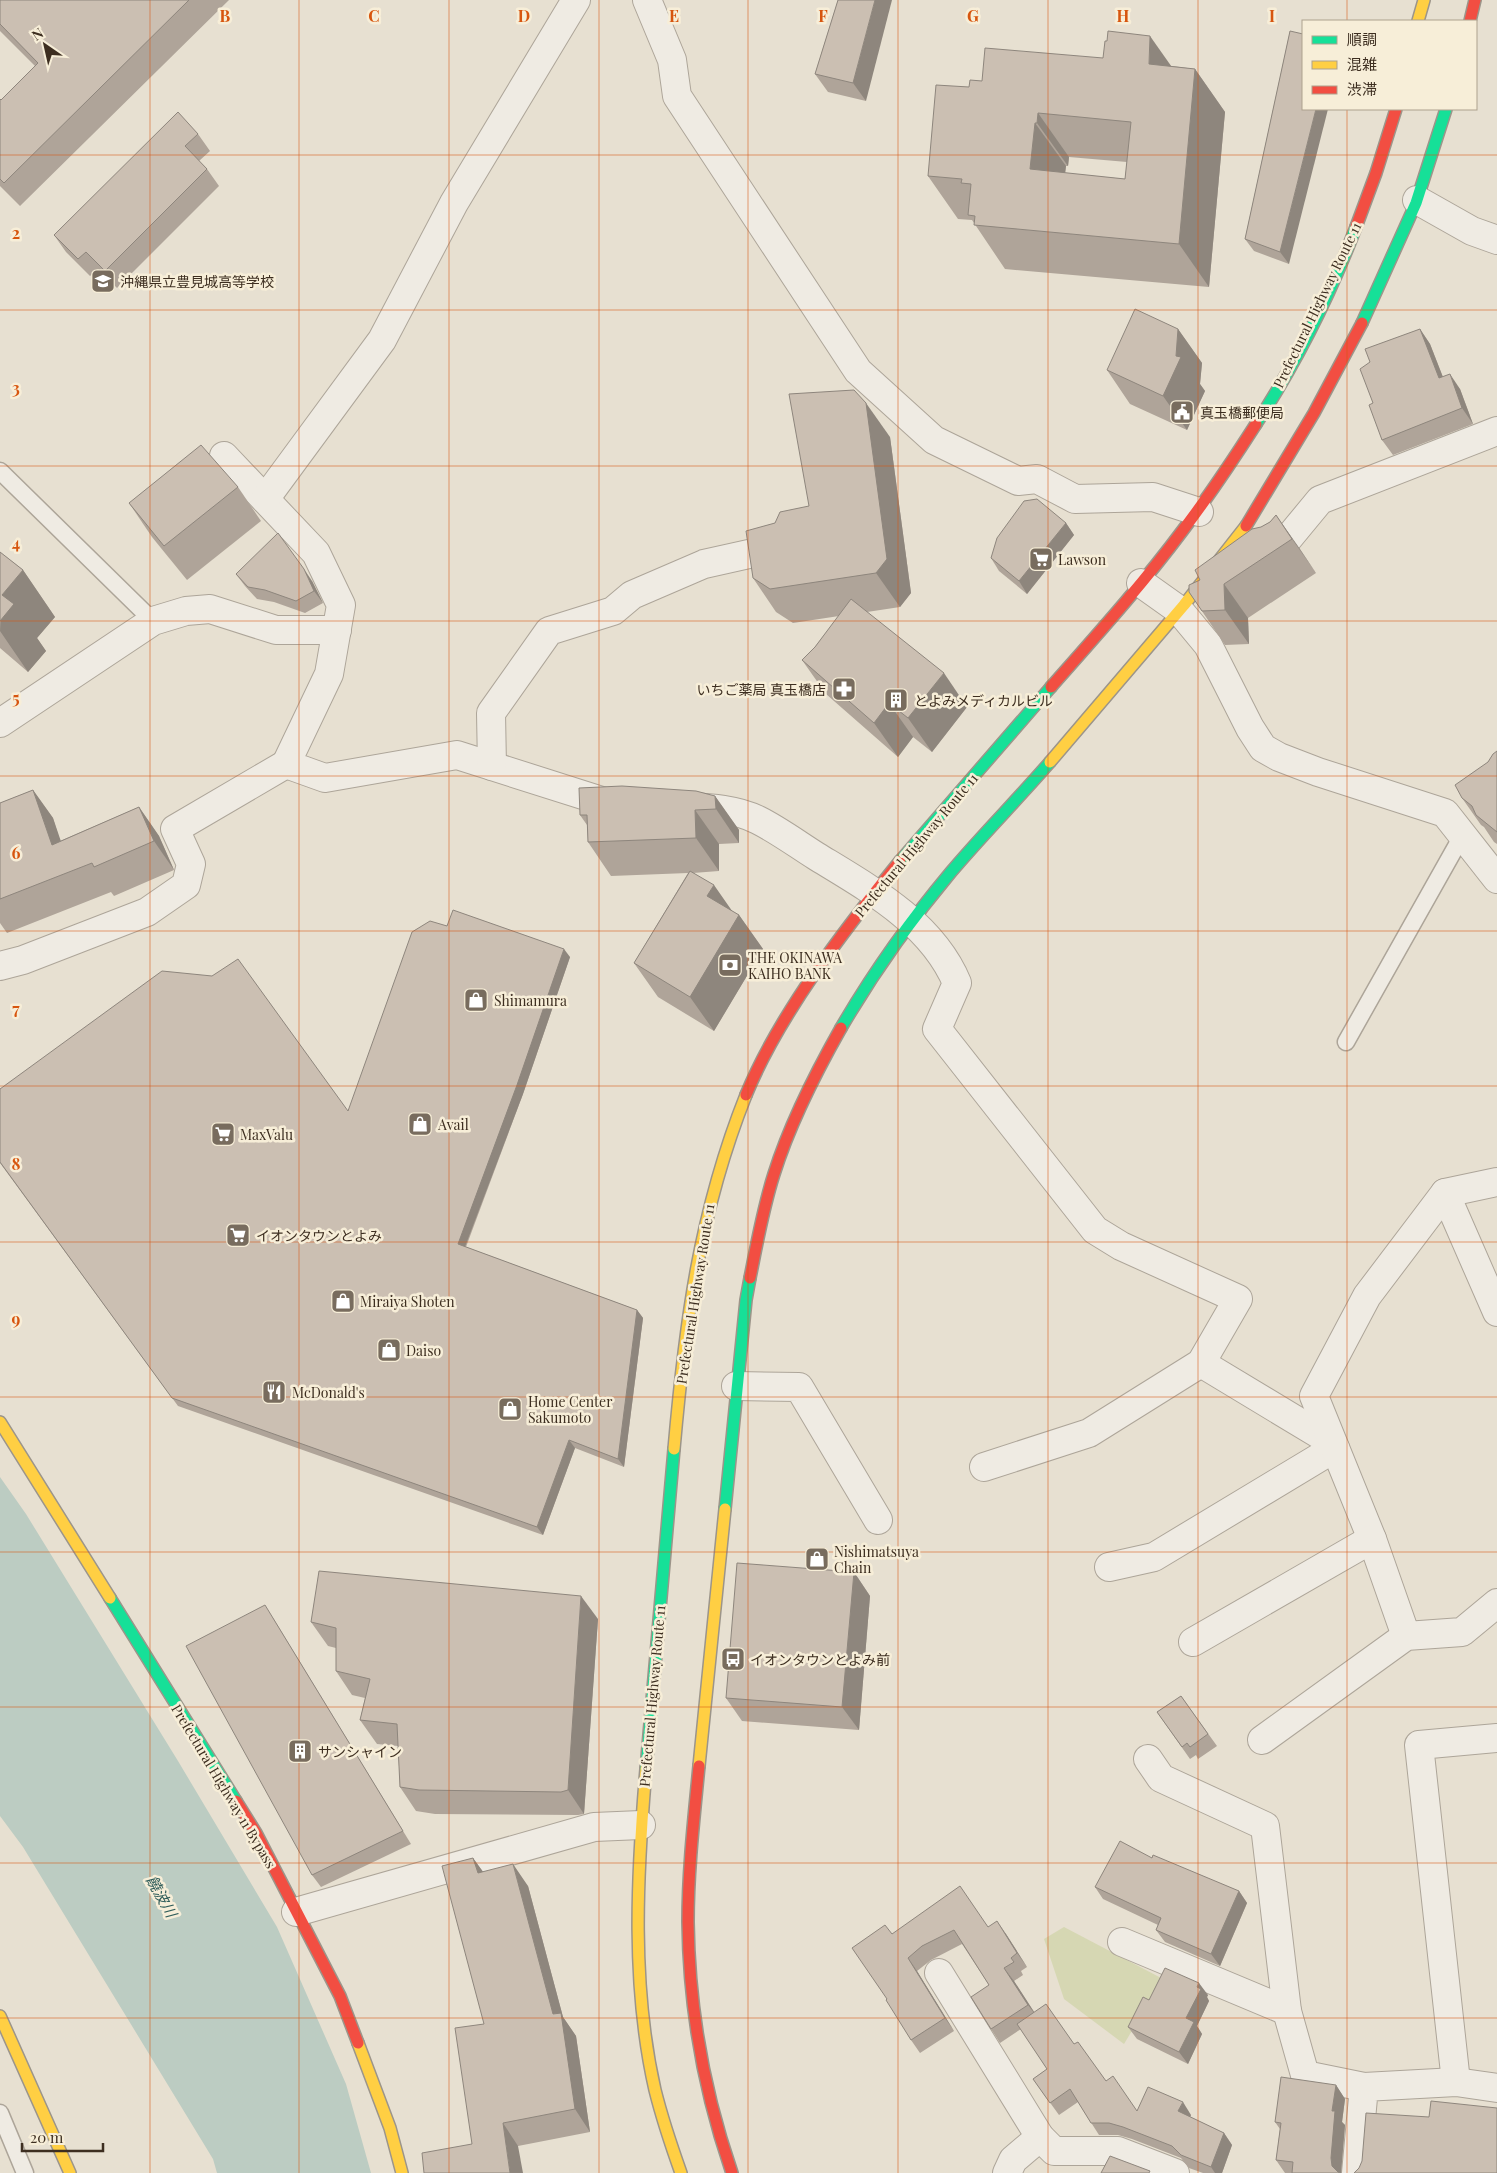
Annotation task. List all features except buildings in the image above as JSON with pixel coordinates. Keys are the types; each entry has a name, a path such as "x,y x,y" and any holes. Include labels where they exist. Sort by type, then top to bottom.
{"main road":[{"path":"1418,20 1424,0"},
{"path":"1470,20 1476,0"},
{"name":"Prefectural Highway Route 11","path":"681,2173 662,2112 652,2070 640,1984 637,1908 641,1826 679,1395 697,1264 711,1192 731,1131 764,1058 830,952 874,892 1141,583 1199,512 1265,410 1303,340 1357,225 1396,110"},
{"path":"732,2173 714,2117 703,2071 693,2001 688,1922 693,1828 746,1300 759,1230 779,1161 804,1099 836,1036 872,977 911,921 951,872 1043,770 1179,610 1231,546 1281,470 1318,407 1372,304 1417,200 1446,110"},
{"name":"Prefectural Highway 11 Bypass","path":"0,1422 256,1833 340,1996 390,2128 402,2173"},
{"path":"0,2016 70,2173"}],"street":[{"path":"265,498 382,340 454,203 576,0"},
{"path":"647,0 672,60 677,96 858,371 934,440 1018,481 1037,479 1075,499 1153,497 1199,512"},
{"path":"1417,200 1472,231 1497,240"},
{"path":"1220,559 1282,546 1320,500 1497,431"},
{"path":"0,966 23,960 147,912 186,885 191,864 175,829 286,764 329,674 341,605 316,553 224,456"},
{"path":"492,766 491,713 549,630 613,611 632,595 704,564 788,545"},
{"path":"1141,583 1179,610 1208,644 1250,728 1263,748 1302,766 1445,813 1497,879"},
{"path":"0,723 153,621 186,611 210,609 276,630 337,630"},
{"path":"286,764 325,778 457,755 605,802 722,809 757,819 874,892 911,921 930,940 950,965 957,984 937,1029 1095,1230 1121,1246 1238,1299 1201,1362 1089,1433 984,1468"},
{"path":"1445,813 1468,797"},
{"path":"1406,1636 1372,1539 1314,1396 1367,1296 1445,1193 1497,1182"},
{"path":"1445,1193 1497,1312"},
{"path":"1201,1362 1334,1445"},
{"path":"736,1386 799,1387 878,1520"},
{"path":"1109,1567 1154,1557 1334,1445"},
{"path":"1193,1642 1372,1539"},
{"path":"1262,1740 1406,1636 1462,1632 1497,1603"},
{"path":"1456,2082 1419,1745 1497,1738"},
{"path":"1148,1759 1161,1778 1265,1826 1287,2011 1305,2075 1364,2087 1456,2082 1497,2088"},
{"path":"296,1912 594,1827 641,1826"},
{"path":"1122,1942 1287,2011"},
{"path":"939,1973 1040,2137 1054,2151 1118,2151 1175,2173"},
{"path":"1356,2173 1364,2087"},
{"path":"1007,2173 1013,2160 1040,2137"}],"lane":[{"path":"0,471 153,621"},
{"path":"1346,1042 1462,836"},
{"path":"0,2113 25,2173"}],"green space":[{"path":"1064,1927 1163,1979 1124,2044 1064,1999 1044,1939"}],"water":[{"name":"饒波川","path":"0,1477 26,1514 178,1761 277,1927 346,2084 371,2173 217,2173 213,2159 23,1847 0,1816"}],"traffic: fast":[{"path":"1362,323 1416,203 1446,110"},
{"path":"1256,424 1285,377 1311,328 1335,278 1356,227"},
{"path":"900,861 1051,687"},
{"path":"841,1028 879,967 921,909 963,858 1050,762"},
{"path":"725,1509 746,1300 750,1278"},
{"path":"646,1769 674,1449"},
{"path":"110,1598 236,1801"}],"traffic: slow":[{"path":"1418,20 1424,0"},
{"path":"1050,762 1184,605 1246,526"},
{"path":"674,1449 683,1358 696,1269 716,1183 746,1095"},
{"path":"0,1422 110,1598"},
{"path":"699,1766 725,1509"},
{"path":"646,1769 640,1849 638,1930 642,2010 655,2090 681,2173"},
{"path":"0,2016 70,2173"},
{"path":"358,2043 390,2128 402,2173"}],"traffic: jam":[{"path":"1470,20 1475,0"},
{"path":"1356,227 1376,173 1396,110"},
{"path":"1246,526 1314,413 1362,323"},
{"path":"1051,687 1151,571 1193,517 1256,424"},
{"path":"746,1095 760,1064 795,1003 857,915 900,861"},
{"path":"750,1278 760,1226 780,1155 804,1099 841,1028"},
{"path":"699,1766 688,1902 691,1987 706,2081 713,2112 732,2173"},
{"path":"236,1801 256,1833 340,1996 358,2043"}],"place":[{"name":"沖縄県立豊見城高等学校","path":"103,281"},
{"name":"真玉橋郵便局","path":"1182,412"},
{"name":"Lawson","path":"1041,559"},
{"name":"いちご薬局 真玉橋店","path":"844,689"},
{"name":"とよみメディカルビル","path":"896,700"},
{"name":"THE OKINAWA KAIHO BANK","path":"730,965"},
{"name":"Shimamura","path":"476,1000"},
{"name":"Avail","path":"420,1124"},
{"name":"MaxValu","path":"223,1134"},
{"name":"イオンタウンとよみ","path":"238,1235"},
{"name":"Miraiya Shoten","path":"343,1301"},
{"name":"Daiso","path":"389,1350"},
{"name":"McDonald's","path":"274,1392"},
{"name":"Home Center Sakumoto","path":"510,1409"},
{"name":"Nishimatsuya Chain","path":"817,1559"},
{"name":"イオンタウンとよみ前","path":"733,1659"},
{"name":"サンシャイン","path":"300,1751"}]}
